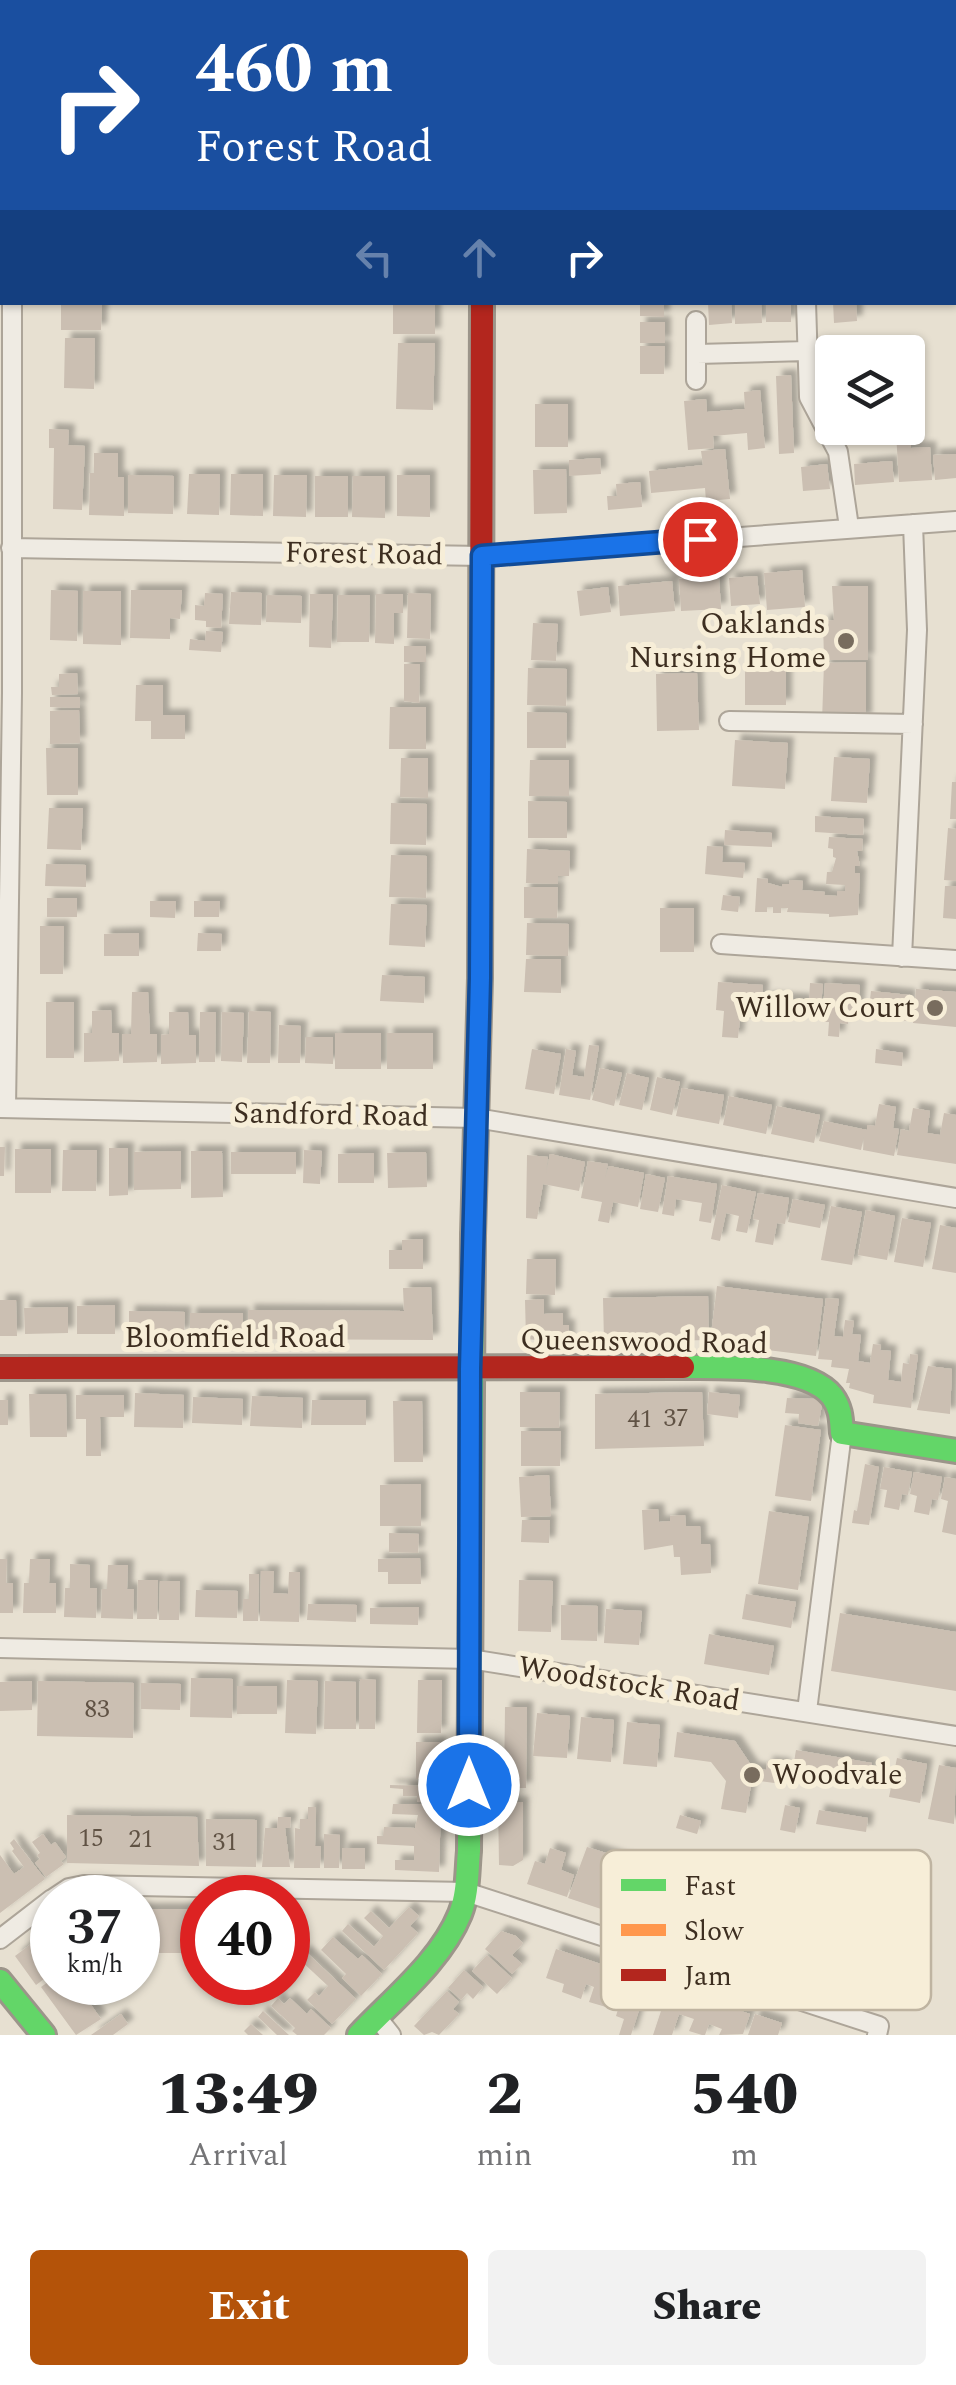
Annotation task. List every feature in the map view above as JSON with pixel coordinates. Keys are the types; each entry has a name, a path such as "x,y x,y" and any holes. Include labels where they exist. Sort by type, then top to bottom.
{"street":[{"path":"3,1108 12,305"},
{"path":"359,2035 447,1937 460,1916 469,1851 470,1369 476,1118 482,305"},
{"path":"806,305 809,397 841,463 849,527"},
{"path":"696,320 696,380"},
{"path":"698,354 806,351"},
{"name":"Forest Road","path":"12,548 482,556 956,521"},
{"path":"902,957 917,630 912,524"},
{"path":"729,721 912,724"},
{"path":"721,944 956,960"},
{"name":"Sandford Road","path":"3,1108 476,1118 956,1198"},
{"name":"Queenswood Road","path":"470,1369 709,1367 797,1376 821,1383 836,1397 844,1417 842,1433"},
{"name":"Bloomfield Road","path":"0,1368 470,1369"},
{"path":"807,1711 842,1433 956,1451"},
{"name":"Woodstock Road","path":"0,1648 470,1659 956,1736"},
{"path":"160,1886 466,1892 601,1936"},
{"path":"0,1939 30,1916"},
{"path":"1,1983 44,2035"},
{"path":"830,2010 879,2026 877,2035"},
{"path":"376,2016 391,2035"}],"building":[{"path":"61,305 102,305 101,330 61,330"},
{"path":"393,305 435,305 435,334 393,334"},
{"path":"640,305 664,305 664,317 640,316"},
{"path":"708,305 731,305 732,323 709,325"},
{"path":"735,305 761,305 762,323 735,324"},
{"path":"766,305 791,305 791,322 766,322"},
{"path":"833,305 856,305 857,321 834,323"},
{"path":"640,322 665,322 665,343 640,343"},
{"path":"65,338 95,338 94,389 64,388"},
{"path":"398,343 435,343 433,410 396,409"},
{"path":"640,346 665,346 664,374 640,374"},
{"path":"791,375 794,453 779,454 776,376"},
{"path":"760,390 765,448 748,450 747,433 713,436 714,448 688,450 684,401 706,399 707,412 745,409 744,392"},
{"path":"535,404 568,404 568,447 535,447"},
{"path":"49,429 69,430 68,445 85,446 82,510 53,509 54,448 49,448"},
{"path":"897,445 930,447 932,480 899,482"},
{"path":"725,449 730,499 706,501 705,488 651,493 649,471 703,465 701,451"},
{"path":"94,453 118,453 118,477 124,477 124,516 89,515"},
{"path":"956,454 956,478 935,480 933,455"},
{"path":"600,458 601,474 569,476 569,460"},
{"path":"892,461 894,482 855,485 854,464"},
{"path":"827,464 830,489 803,491 801,467"},
{"path":"566,469 567,513 534,514 533,470"},
{"path":"189,474 220,474 219,515 187,514"},
{"path":"231,474 263,474 263,516 230,515"},
{"path":"128,475 174,476 173,514 128,513"},
{"path":"274,475 307,475 306,517 273,516"},
{"path":"397,475 430,475 430,517 397,516"},
{"path":"315,476 348,476 348,517 315,517"},
{"path":"353,476 385,476 385,518 352,517"},
{"path":"640,482 642,507 608,510 607,496 617,496 616,484"},
{"path":"802,570 805,607 767,610 764,573"},
{"path":"757,576 760,604 731,606 729,578"},
{"path":"719,577 721,609 681,611 679,579"},
{"path":"672,581 675,611 620,616 618,586"},
{"name":"Oaklands Nursing Home","path":"832,586 868,586 868,660 824,660 823,621 834,620"},
{"path":"608,587 611,612 580,616 577,591"},
{"path":"51,590 78,591 77,641 50,640"},
{"path":"131,590 182,590 180,619 170,618 170,639 130,638"},
{"path":"83,591 121,591 121,645 83,644"},
{"path":"231,592 262,593 261,625 229,624"},
{"path":"205,593 223,594 221,628 206,627 206,621 195,620 195,605 204,606"},
{"path":"408,593 431,594 430,639 407,638"},
{"path":"310,594 333,594 331,648 309,647"},
{"path":"376,594 403,594 403,613 394,613 394,644 375,643"},
{"path":"267,595 302,596 301,623 266,622"},
{"path":"338,595 370,595 369,642 337,642"},
{"path":"533,623 558,624 556,661 531,660"},
{"path":"206,631 223,632 221,652 189,650 190,639 205,641"},
{"path":"404,646 426,646 426,662 404,662"},
{"path":"745,660 786,660 786,705 745,705"},
{"path":"866,662 866,720 822,721 824,663"},
{"path":"404,664 420,664 419,703 404,701"},
{"path":"528,668 567,669 566,706 527,705"},
{"path":"77,673 78,694 52,695 51,687 59,687 59,674"},
{"path":"697,673 699,730 657,731 656,674"},
{"path":"136,685 163,685 163,715 185,715 185,739 151,739 151,721 135,721"},
{"path":"50,697 80,697 80,708 50,707"},
{"path":"390,707 426,707 426,749 389,749"},
{"path":"79,710 80,743 50,744 50,711"},
{"path":"527,712 567,713 566,748 527,748"},
{"path":"735,740 788,743 785,789 732,786"},
{"path":"46,748 78,748 78,795 47,795"},
{"path":"834,757 870,759 867,803 831,801"},
{"path":"401,758 428,758 428,798 400,797"},
{"path":"530,760 569,760 569,796 529,796"},
{"path":"952,782 956,782 956,819 950,819"},
{"path":"528,801 567,802 567,838 528,838"},
{"path":"391,803 427,804 426,845 390,844"},
{"path":"49,808 83,808 81,850 47,849"},
{"path":"815,816 864,819 863,835 815,832"},
{"path":"948,828 956,829 956,881 944,880"},
{"path":"725,830 772,833 772,847 724,845"},
{"path":"829,837 863,839 862,851 857,851 860,866 855,866 855,873 860,873 858,915 829,917 787,912 788,908 773,913 773,907 767,907 767,912 755,912 757,878 782,887 790,880 803,881 802,890 825,892 824,895 837,896 837,891 845,891 845,885 826,884 827,872 832,872 836,858 833,849 828,848"},
{"path":"707,846 723,847 722,862 745,863 743,878 705,874"},
{"path":"527,849 570,851 569,876 558,876 558,884 526,883"},
{"path":"391,855 427,856 426,898 389,897"},
{"path":"46,864 86,865 86,887 45,886"},
{"path":"945,886 956,886 956,919 943,918"},
{"path":"524,887 558,887 557,918 524,918"},
{"path":"723,895 740,897 738,912 721,910"},
{"path":"47,898 77,898 77,917 47,917"},
{"path":"150,901 176,901 175,918 150,917"},
{"path":"194,901 220,901 219,917 194,917"},
{"path":"391,904 427,905 425,947 389,945"},
{"path":"660,908 694,908 694,952 660,952"},
{"path":"527,923 569,924 568,956 526,955"},
{"path":"40,926 64,926 63,974 40,974"},
{"path":"139,933 139,956 104,956 104,934"},
{"path":"198,933 222,934 221,951 197,951"},
{"path":"526,959 561,959 561,993 524,992"},
{"path":"382,975 425,977 424,1003 380,1001"},
{"path":"718,982 763,985 761,1019 740,1018 738,1038 722,1037 724,1011 716,1010"},
{"path":"810,983 823,984 820,1015 808,1014"},
{"path":"825,983 860,985 858,1011 849,1010 848,1024 840,1023 839,1037 828,1036 829,1022 822,1022"},
{"name":"Willow Court","path":"916,989 956,992 956,1027 913,1023"},
{"path":"871,991 910,995 907,1021 868,1016"},
{"path":"132,992 148,992 150,1034 157,1034 157,1062 123,1063 122,1034 131,1034"},
{"path":"766,997 806,1000 804,1021 765,1019"},
{"path":"46,1002 74,1002 74,1058 46,1058"},
{"path":"111,1010 112,1033 119,1033 119,1061 84,1062 84,1033 92,1033 92,1011"},
{"path":"249,1011 271,1012 270,1063 247,1063"},
{"path":"169,1012 188,1012 189,1035 196,1035 196,1063 161,1064 161,1035 169,1034"},
{"path":"200,1012 216,1012 215,1062 199,1062"},
{"path":"222,1012 244,1013 242,1062 221,1061"},
{"path":"279,1025 301,1026 300,1063 278,1063"},
{"path":"335,1033 381,1033 381,1069 335,1069"},
{"path":"387,1033 433,1033 433,1069 387,1069"},
{"path":"306,1037 333,1037 333,1064 305,1063"},
{"path":"589,1045 599,1046 590,1100 559,1095 566,1049 576,1051 572,1075 584,1077"},
{"path":"532,1049 561,1054 554,1094 525,1089"},
{"path":"876,1049 903,1053 902,1066 875,1063"},
{"path":"600,1068 622,1073 614,1106 592,1100"},
{"path":"627,1073 649,1078 642,1110 619,1105"},
{"path":"657,1077 680,1082 672,1115 650,1110"},
{"path":"682,1088 724,1095 719,1124 676,1116"},
{"path":"729,1096 772,1105 766,1134 723,1125"},
{"path":"879,1104 896,1107 893,1128 899,1129 894,1156 863,1150 864,1136 861,1150 819,1141 824,1121 867,1130 867,1125 875,1126"},
{"path":"777,1106 820,1115 814,1143 771,1134"},
{"path":"913,1108 930,1111 927,1133 940,1135 944,1113 956,1115 956,1164 897,1155 901,1129 909,1131"},
{"path":"0,1147 5,1147 4,1176 0,1176"},
{"path":"109,1148 128,1148 128,1195 109,1196"},
{"path":"15,1149 51,1149 51,1193 15,1193"},
{"path":"63,1150 97,1150 96,1191 62,1191"},
{"path":"304,1150 322,1151 320,1184 303,1183"},
{"path":"181,1151 181,1189 134,1190 134,1152"},
{"path":"191,1151 222,1151 223,1197 191,1198"},
{"path":"231,1152 296,1152 296,1174 231,1174"},
{"path":"426,1152 427,1187 388,1188 387,1153"},
{"path":"374,1153 374,1183 338,1183 338,1154"},
{"path":"550,1154 585,1162 579,1191 543,1184 537,1219 526,1218 527,1155 548,1157 546,1173"},
{"path":"588,1161 608,1164 605,1178 609,1166 644,1173 638,1207 613,1202 609,1223 598,1221 602,1202 581,1198"},
{"path":"646,1174 665,1178 658,1212 640,1209"},
{"path":"668,1176 717,1184 711,1223 699,1221 702,1203 676,1199 674,1216 662,1214"},
{"path":"722,1185 756,1192 747,1233 736,1231 739,1216 726,1213 720,1241 711,1239"},
{"path":"758,1193 789,1198 785,1224 777,1223 773,1245 755,1242 759,1220 753,1219"},
{"path":"793,1199 825,1205 820,1228 788,1222"},
{"path":"831,1206 862,1212 852,1265 821,1260"},
{"path":"866,1210 895,1216 887,1260 858,1255"},
{"path":"902,1218 931,1223 923,1267 894,1262"},
{"path":"940,1225 956,1228 956,1273 932,1269"},
{"path":"423,1239 423,1269 389,1269 389,1250 402,1250 402,1240"},
{"path":"527,1259 556,1259 555,1295 526,1294"},
{"path":"717,1286 823,1299 816,1356 710,1343"},
{"path":"431,1287 433,1340 248,1339 248,1310 404,1311 403,1288"},
{"path":"708,1296 709,1340 604,1342 603,1298"},
{"path":"826,1298 839,1299 834,1336 843,1337 845,1320 854,1321 852,1334 861,1335 858,1361 870,1363 873,1344 881,1345 880,1350 891,1351 888,1380 901,1382 903,1363 909,1364 910,1354 918,1355 911,1408 873,1403 874,1395 849,1388 849,1369 831,1367 832,1360 818,1359"},
{"path":"544,1299 544,1314 563,1313 563,1325 569,1325 569,1343 526,1339 525,1300"},
{"path":"0,1300 16,1300 17,1336 0,1336"},
{"path":"115,1305 115,1334 77,1334 77,1306"},
{"path":"68,1307 68,1333 25,1334 24,1308"},
{"path":"129,1311 185,1312 184,1334 129,1333"},
{"path":"190,1313 243,1313 243,1337 190,1337"},
{"path":"928,1366 952,1369 950,1414 917,1410"},
{"path":"520,1392 560,1392 559,1428 520,1427"},
{"path":"702,1392 704,1446 595,1449 595,1394"},
{"path":"709,1392 740,1395 738,1418 707,1414"},
{"path":"135,1393 184,1395 183,1428 134,1427"},
{"path":"29,1394 66,1394 67,1437 30,1437"},
{"path":"76,1395 124,1395 124,1417 100,1417 101,1456 86,1456 86,1419 76,1419"},
{"path":"252,1396 303,1398 302,1428 250,1426"},
{"path":"193,1397 243,1399 242,1425 192,1423"},
{"path":"787,1398 817,1399 822,1405 818,1426 798,1423 799,1414 785,1413"},
{"path":"0,1400 8,1400 8,1425 0,1425"},
{"path":"312,1400 366,1400 366,1425 311,1425"},
{"path":"393,1401 422,1401 423,1462 394,1462"},
{"path":"785,1425 821,1430 811,1501 775,1496"},
{"path":"521,1431 561,1431 560,1466 521,1466"},
{"path":"865,1464 879,1467 869,1525 852,1523"},
{"path":"884,1467 912,1472 908,1495 902,1494 899,1510 884,1507 887,1490 880,1489"},
{"path":"914,1472 942,1477 938,1500 932,1499 929,1515 914,1512 917,1496 910,1494"},
{"path":"549,1475 551,1516 521,1517 519,1477"},
{"path":"945,1477 956,1479 956,1535 942,1532 948,1501 941,1499"},
{"path":"421,1484 421,1526 380,1526 380,1485"},
{"path":"658,1509 659,1522 685,1515 686,1526 700,1526 701,1544 710,1544 711,1573 681,1575 680,1557 674,1557 673,1545 644,1550 642,1510"},
{"path":"769,1511 809,1517 798,1590 758,1584"},
{"path":"522,1520 550,1520 549,1543 521,1542"},
{"path":"389,1533 419,1534 418,1553 389,1552"},
{"path":"420,1558 421,1584 388,1584 388,1572 378,1572 378,1559"},
{"path":"0,1559 7,1559 6,1583 13,1583 13,1613 0,1613"},
{"path":"30,1559 50,1559 49,1583 56,1583 56,1613 23,1613"},
{"path":"70,1564 90,1565 90,1588 97,1588 96,1618 64,1617"},
{"path":"108,1565 128,1565 127,1589 134,1589 133,1619 101,1618"},
{"path":"261,1571 274,1571 273,1593 288,1594 289,1572 300,1572 299,1622 260,1621"},
{"path":"249,1574 259,1574 258,1621 243,1621 243,1599 249,1599"},
{"path":"138,1580 158,1580 157,1619 137,1619"},
{"path":"519,1580 553,1581 551,1632 518,1631"},
{"path":"160,1581 180,1581 179,1620 159,1620"},
{"path":"196,1590 238,1591 237,1618 195,1617"},
{"path":"746,1594 796,1602 791,1628 742,1619"},
{"path":"308,1604 357,1605 356,1622 307,1620"},
{"path":"561,1605 598,1606 597,1641 561,1640"},
{"path":"419,1607 418,1625 370,1624 370,1608"},
{"path":"606,1609 642,1611 639,1645 604,1643"},
{"path":"840,1613 956,1632 956,1691 831,1671"},
{"path":"709,1634 774,1646 769,1675 704,1664"},
{"path":"191,1678 233,1679 232,1718 190,1717"},
{"path":"360,1679 376,1680 375,1729 359,1729"},
{"path":"287,1680 318,1681 316,1734 285,1733"},
{"path":"418,1680 442,1680 441,1733 417,1733"},
{"path":"32,1681 32,1710 0,1711 0,1682"},
{"path":"38,1681 134,1683 133,1738 37,1736"},
{"path":"325,1681 356,1682 356,1729 324,1729"},
{"path":"141,1683 181,1684 180,1710 141,1709"},
{"path":"237,1686 277,1686 277,1714 237,1714"},
{"path":"505,1707 527,1707 526,1788 504,1788"},
{"path":"537,1713 570,1716 567,1758 533,1756"},
{"path":"581,1717 614,1720 611,1762 577,1759"},
{"path":"627,1722 660,1725 657,1767 623,1764"},
{"name":"Woodvale","path":"677,1732 735,1741 753,1768 766,1770 767,1762 785,1764 782,1784 752,1780 746,1813 721,1809 726,1781 711,1762 674,1757"},
{"path":"416,1742 440,1742 440,1779 416,1779"},
{"path":"796,1750 872,1763 868,1785 792,1774"},
{"path":"897,1758 927,1764 920,1803 889,1797"},
{"path":"939,1765 956,1768 954,1824 928,1819"},
{"path":"390,1785 442,1786 441,1802 417,1802 417,1796 403,1796 403,1789"},
{"path":"523,1802 523,1860 513,1866 499,1865 498,1803"},
{"path":"393,1804 441,1804 439,1872 395,1870 395,1860 414,1860 414,1846 377,1844 377,1836 383,1836 384,1827 415,1828 418,1815 392,1814"},
{"path":"785,1805 800,1808 795,1833 780,1830"},
{"path":"308,1807 316,1807 315,1846 321,1846 320,1868 294,1868 295,1828 300,1829 300,1819 308,1819"},
{"path":"819,1810 868,1818 866,1832 816,1824"},
{"path":"67,1815 197,1817 199,1866 67,1863"},
{"path":"680,1815 701,1821 697,1834 676,1828"},
{"path":"278,1817 291,1817 290,1828 285,1828 290,1867 262,1867 265,1828 277,1828"},
{"path":"206,1819 257,1820 256,1867 206,1866"},
{"path":"43,1834 51,1845 55,1842 66,1857 61,1861 64,1864 44,1875 35,1863 40,1853 32,1842"},
{"path":"324,1834 340,1835 339,1868 324,1868"},
{"path":"14,1839 42,1875 30,1875 30,1890 0,1913 0,1855 14,1874 24,1867 10,1843"},
{"path":"587,1847 601,1851 601,1909 568,1898"},
{"path":"342,1848 365,1848 365,1869 342,1869"},
{"path":"550,1848 566,1853 561,1870 574,1875 567,1897 527,1884 535,1861 545,1864"},
{"path":"409,1907 419,1916 410,1926 418,1933 384,1970 342,1931 348,1924 374,1947 383,1936 364,1918 371,1911 389,1928"},
{"path":"160,1909 180,1909 180,1953 160,1953"},
{"path":"501,1931 523,1943 512,1955 522,1964 512,1974 485,1949"},
{"path":"333,1937 358,1959 362,1955 382,1974 361,1996 342,1978 346,1974 321,1950"},
{"path":"30,1945 30,1977 15,1956"},
{"path":"556,1949 601,1964 601,2006 589,2002 594,1987 586,1984 581,1999 562,1992 564,1984 546,1978"},
{"path":"487,1955 512,1978 497,1994 472,1971"},
{"path":"310,1956 356,1999 332,2024 310,2003 315,1992 319,1996 328,1986 310,1969"},
{"path":"464,1970 483,1987 473,1999 467,1993 461,2000 448,1988"},
{"path":"447,1991 459,2002 453,2009 459,2014 439,2035 424,2035 414,2026"},
{"path":"54,2005 91,2005 101,2019 76,2035"},
{"path":"297,2005 307,2014 311,2009 331,2028 324,2035 297,2035 292,2031 295,2028 271,2006"},
{"path":"618,2010 639,2010 631,2035 619,2035 624,2019 616,2016"},
{"path":"658,2010 738,2010 750,2014 743,2034 719,2035 722,2029 709,2024 705,2035 689,2031 694,2019 679,2014 672,2035 653,2035 661,2011"},
{"path":"263,2011 289,2035 277,2035 258,2017"},
{"path":"121,2014 128,2024 113,2035 91,2035"},
{"path":"755,2014 782,2023 778,2035 748,2035"},
{"path":"251,2024 263,2035 248,2035 244,2031"}],"traffic: fast":[{"path":"359,2035 441,1948 460,1914 466,1891 473,1236"},
{"path":"683,1367 762,1370 804,1378 832,1396 839,1409 842,1433 956,1451"},
{"path":"0,1981 44,2035"}],"traffic: slow":[{"path":"473,1236 480,978 481,667"}],"traffic: jam":[{"path":"481,667 482,305"},
{"path":"0,1368 683,1367"}],"place":[{"name":"Oaklands Nursing Home","path":"846,641"},
{"name":"Willow Court","path":"935,1008"},
{"name":"Woodvale","path":"752,1775"}],"route":[{"path":"469,1785 470,1369 480,978 482,556 700,539"}]}
